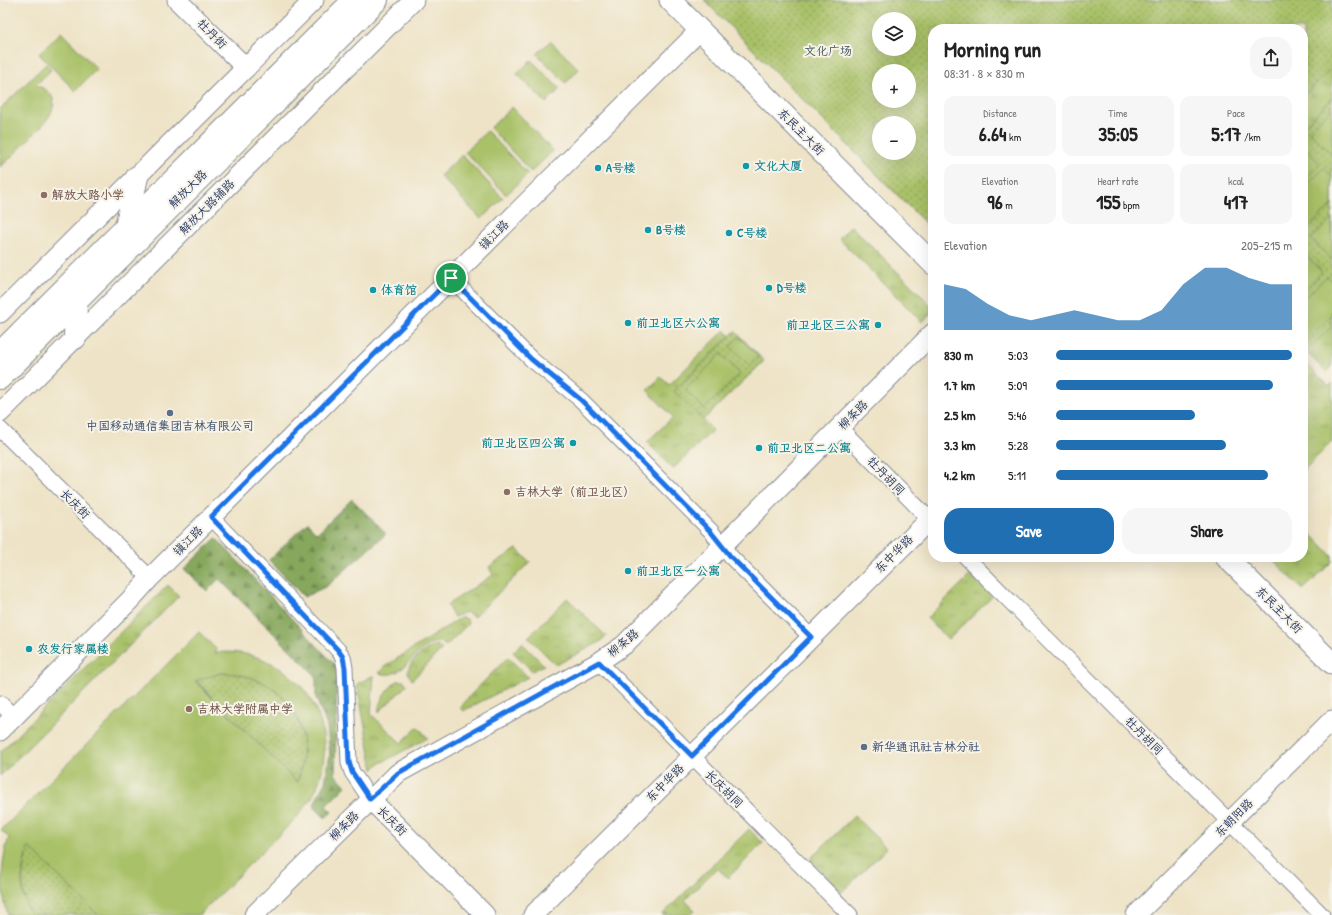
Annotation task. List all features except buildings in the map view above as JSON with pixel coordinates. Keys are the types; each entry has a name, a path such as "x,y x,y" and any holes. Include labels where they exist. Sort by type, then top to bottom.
{"main road":[{"name":"解放大路","path":"0,353 354,0"},
{"name":"解放大路","path":"0,378 377,0"},
{"name":"东民主大街","path":"670,0 928,259"},
{"path":"126,227 136,177"},
{"path":"75,338 76,302"},
{"name":"东民主大街","path":"1231,562 1332,663"}],"street":[{"name":"牡丹街","path":"177,0 246,68"},
{"path":"0,313 314,0"},
{"name":"解放大路辅路","path":"0,413 414,0"},
{"name":"镇江路","path":"0,731 134,597 150,578 700,30"},
{"path":"451,278 531,359 581,400 711,532 731,557 811,637"},
{"name":"柳条路","path":"254,915 398,773 599,662 629,641 928,338"},
{"name":"牡丹胡同","path":"840,428 928,516"},
{"name":"长庆街","path":"0,429 150,578"},
{"name":"长庆街","path":"211,517 343,657 345,668 349,762 352,772 370,799 485,915"},
{"name":"东中华路","path":"533,915 811,637 928,524"},
{"name":"牡丹胡同","path":"971,562 1322,915"},
{"name":"长庆胡同","path":"599,662 842,912"},
{"path":"0,703 14,717"},
{"name":"东朝阳路","path":"1136,915 1332,720"}],"green space":[{"name":"文化广场","path":"704,0 1332,0 1332,68 1308,92 1308,24 928,24 928,226"},
{"path":"61,32 97,69 75,91 39,54"},
{"path":"550,41 579,69 566,83 537,54"},
{"path":"531,60 560,89 546,103 517,74"},
{"path":"46,64 51,70 36,85 47,91 52,97 54,105 51,112 47,120 11,158 0,167 0,109"},
{"path":"1332,68 1332,99 1308,122 1308,92"},
{"path":"1332,99 1332,326 1308,350 1308,122"},
{"path":"512,107 553,151 531,172 490,128"},
{"path":"1332,108 1332,152 1331,153 1309,131"},
{"path":"487,131 528,174 506,195 465,152"},
{"path":"1308,151 1320,164 1308,176"},
{"path":"462,155 503,198 481,219 440,176"},
{"path":"1324,168 1332,176 1332,205 1308,228 1308,184"},
{"path":"1332,219 1332,260 1311,239"},
{"path":"851,226 928,302 928,317 922,322 839,239"},
{"path":"1308,257 1322,272 1308,286"},
{"path":"1327,276 1332,282 1332,315 1308,339 1308,295"},
{"path":"1332,326 1332,367 1326,372 1308,354 1308,350"},
{"path":"725,330 730,336 674,391 713,430 673,469 647,442 673,417 647,390 661,377 669,385"},
{"path":"735,331 764,361 703,420 674,391"},
{"path":"739,337 758,356 749,365 730,346"},
{"path":"721,354 740,374 704,409 685,390"},
{"path":"1308,365 1329,386 1332,383 1332,442 1308,466"},
{"path":"352,499 386,534 327,586 304,597 269,560 307,523 317,533"},
{"path":"1308,531 1332,556 1332,562 1303,590 1275,562 1308,562"},
{"path":"216,538 337,667 335,774 346,786 326,806 332,812 325,818 313,806 325,782 330,755 327,726 316,698 316,676 219,579 207,591 184,569"},
{"path":"517,549 530,562 474,617 466,612 454,617 447,605 493,575 489,567"},
{"path":"970,575 992,597 948,640 927,618"},
{"path":"168,585 179,596 0,776 0,752"},
{"path":"567,598 606,636 600,642 556,665 528,637"},
{"path":"462,617 467,619 468,624 446,646 441,642 433,643 425,647 404,667 396,672 388,674 379,673 384,667"},
{"path":"199,632 217,650 215,653 227,652 250,655 261,658 281,669 299,684 316,709 324,738 324,754 322,769 312,797 291,823 199,915 98,915 29,847 24,864 22,881 24,898 31,915 8,915 2,886 2,876 4,857 9,838 1,830","holes":["221,673 243,675 262,682 278,692 290,706 299,722 303,740 303,761 297,782 195,681"]},
{"path":"522,643 544,665 532,671 513,652"},
{"path":"437,645 442,649 412,680 408,673 411,664 423,652"},
{"path":"508,657 528,677 463,711 459,707"},
{"path":"221,673 243,675 262,682 278,692 290,706 299,722 303,740 302,761 297,782 195,680"},
{"path":"374,675 371,714 401,743 418,727 428,738 377,765 373,770 357,684"},
{"path":"397,681 404,681 407,685 379,712 382,699 387,691"},
{"path":"854,816 887,848 842,892 810,859"},
{"path":"749,829 763,843 728,878 717,868 685,900 695,911 691,915 662,915"},
{"path":"29,846 98,915 31,915 24,899 22,881 24,864"}],"place":[{"name":"文化大厦","path":"746,166"},
{"name":"A号楼","path":"598,168"},
{"name":"解放大路小学","path":"44,195"},
{"name":"B号楼","path":"648,230"},
{"name":"C号楼","path":"729,233"},
{"name":"D号楼","path":"769,288"},
{"name":"体育馆","path":"373,290"},
{"name":"前卫北区六公寓","path":"628,323"},
{"name":"前卫北区三公寓","path":"878,325"},
{"name":"中国移动通信集团吉林有限公司","path":"170,413"},
{"name":"前卫北区四公寓","path":"573,443"},
{"name":"前卫北区二公寓","path":"759,448"},
{"name":"吉林大学（前卫北区）","path":"507,492"},
{"name":"前卫北区一公寓","path":"628,571"},
{"name":"农发行家属楼","path":"29,649"},
{"name":"吉林大学附属中学","path":"189,709"},
{"name":"新华通讯社吉林分社","path":"864,747"}],"route":[{"path":"451,278 531,359 581,400 711,532 731,557 811,637 692,756 599,662 398,773 370,799 352,772 349,762 345,668 343,657 211,517 451,278"}]}
